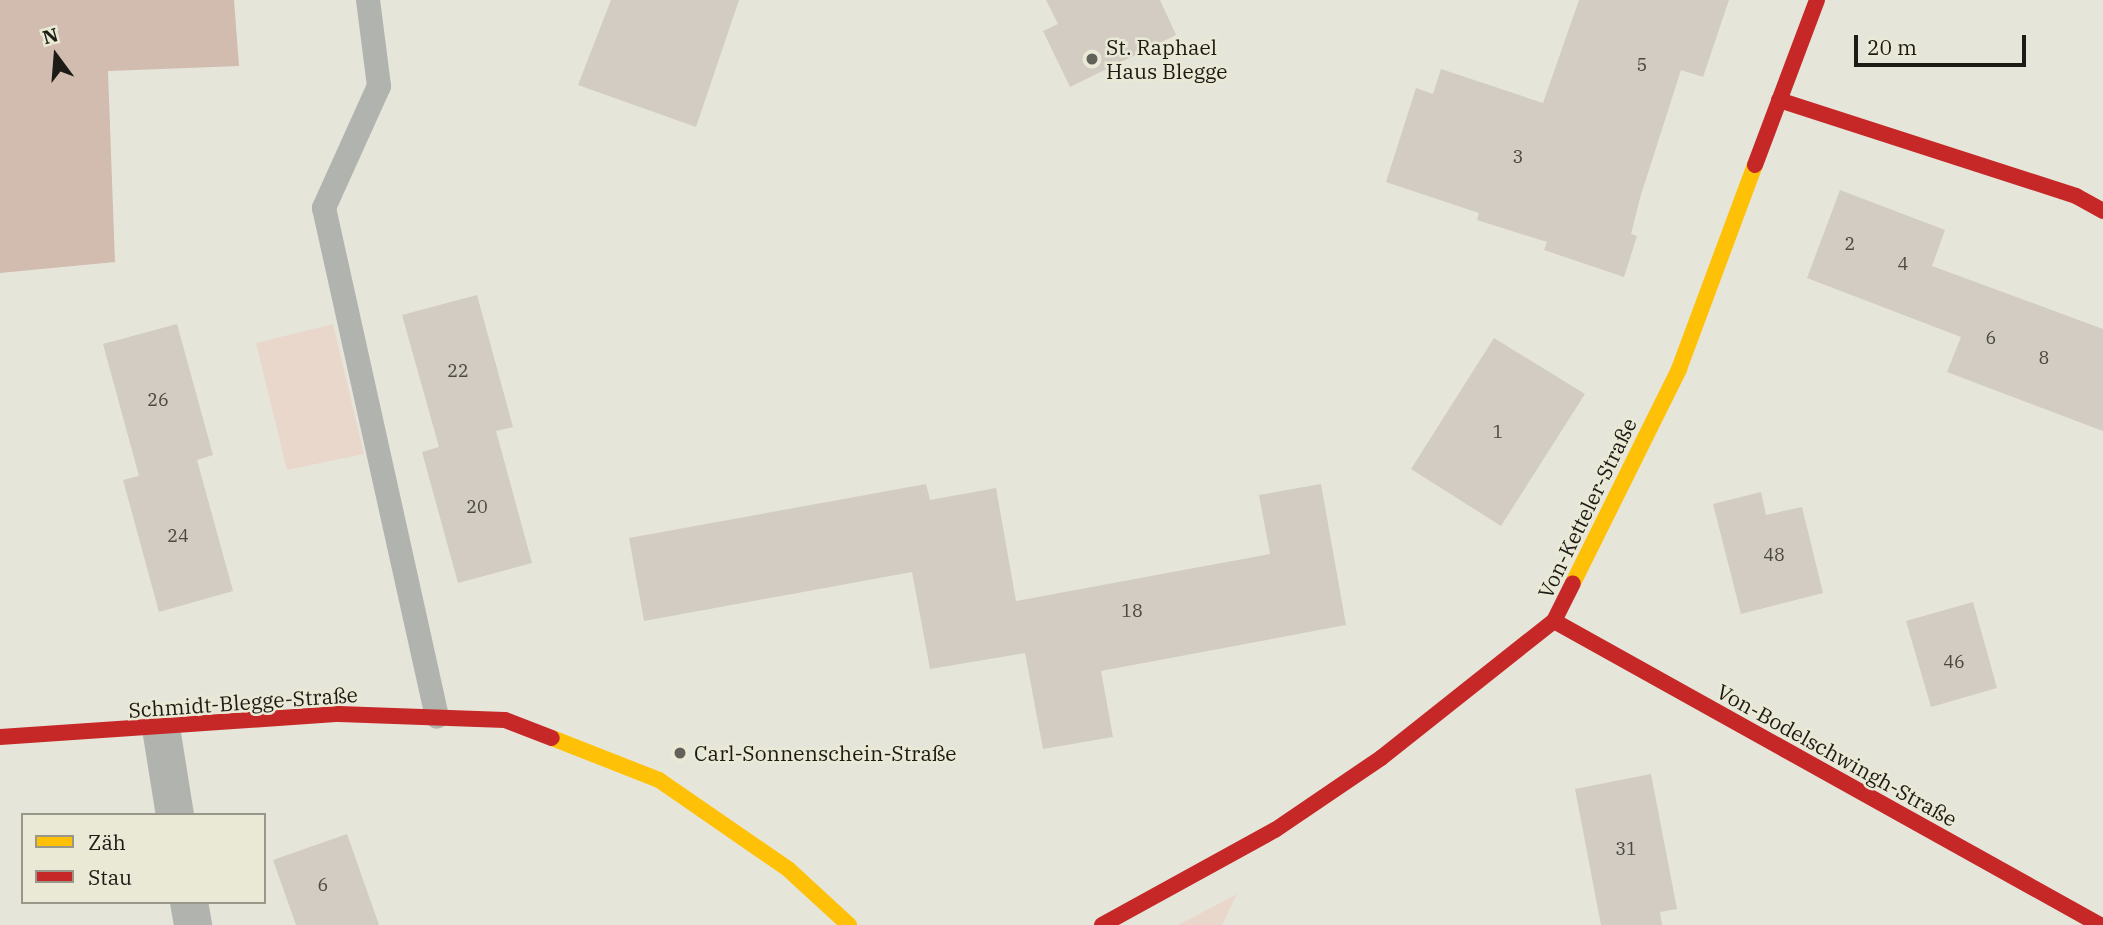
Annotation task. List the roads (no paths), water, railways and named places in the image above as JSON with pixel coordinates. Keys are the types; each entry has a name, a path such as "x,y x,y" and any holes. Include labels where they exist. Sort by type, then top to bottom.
{"street":[{"name":"Von-Ketteler-Straße","path":"1102,925 1275,830 1381,758 1554,621 1679,369 1817,0"},
{"path":"1779,100 2076,195 2103,211"},
{"name":"Von-Bodelschwingh-Straße","path":"1554,621 2100,925"},
{"name":"Schmidt-Blegge-Straße","path":"0,737 339,714 505,720 659,780 788,869 849,925"},
{"path":"161,728 175,813"},
{"path":"189,904 193,925"}],"lane":[{"path":"368,0 379,86 324,208 437,717"}],"place":[{"name":"St. Raphael Haus Blegge","path":"1092,59"},
{"name":"Carl-Sonnenschein-Straße","path":"680,753"}]}
